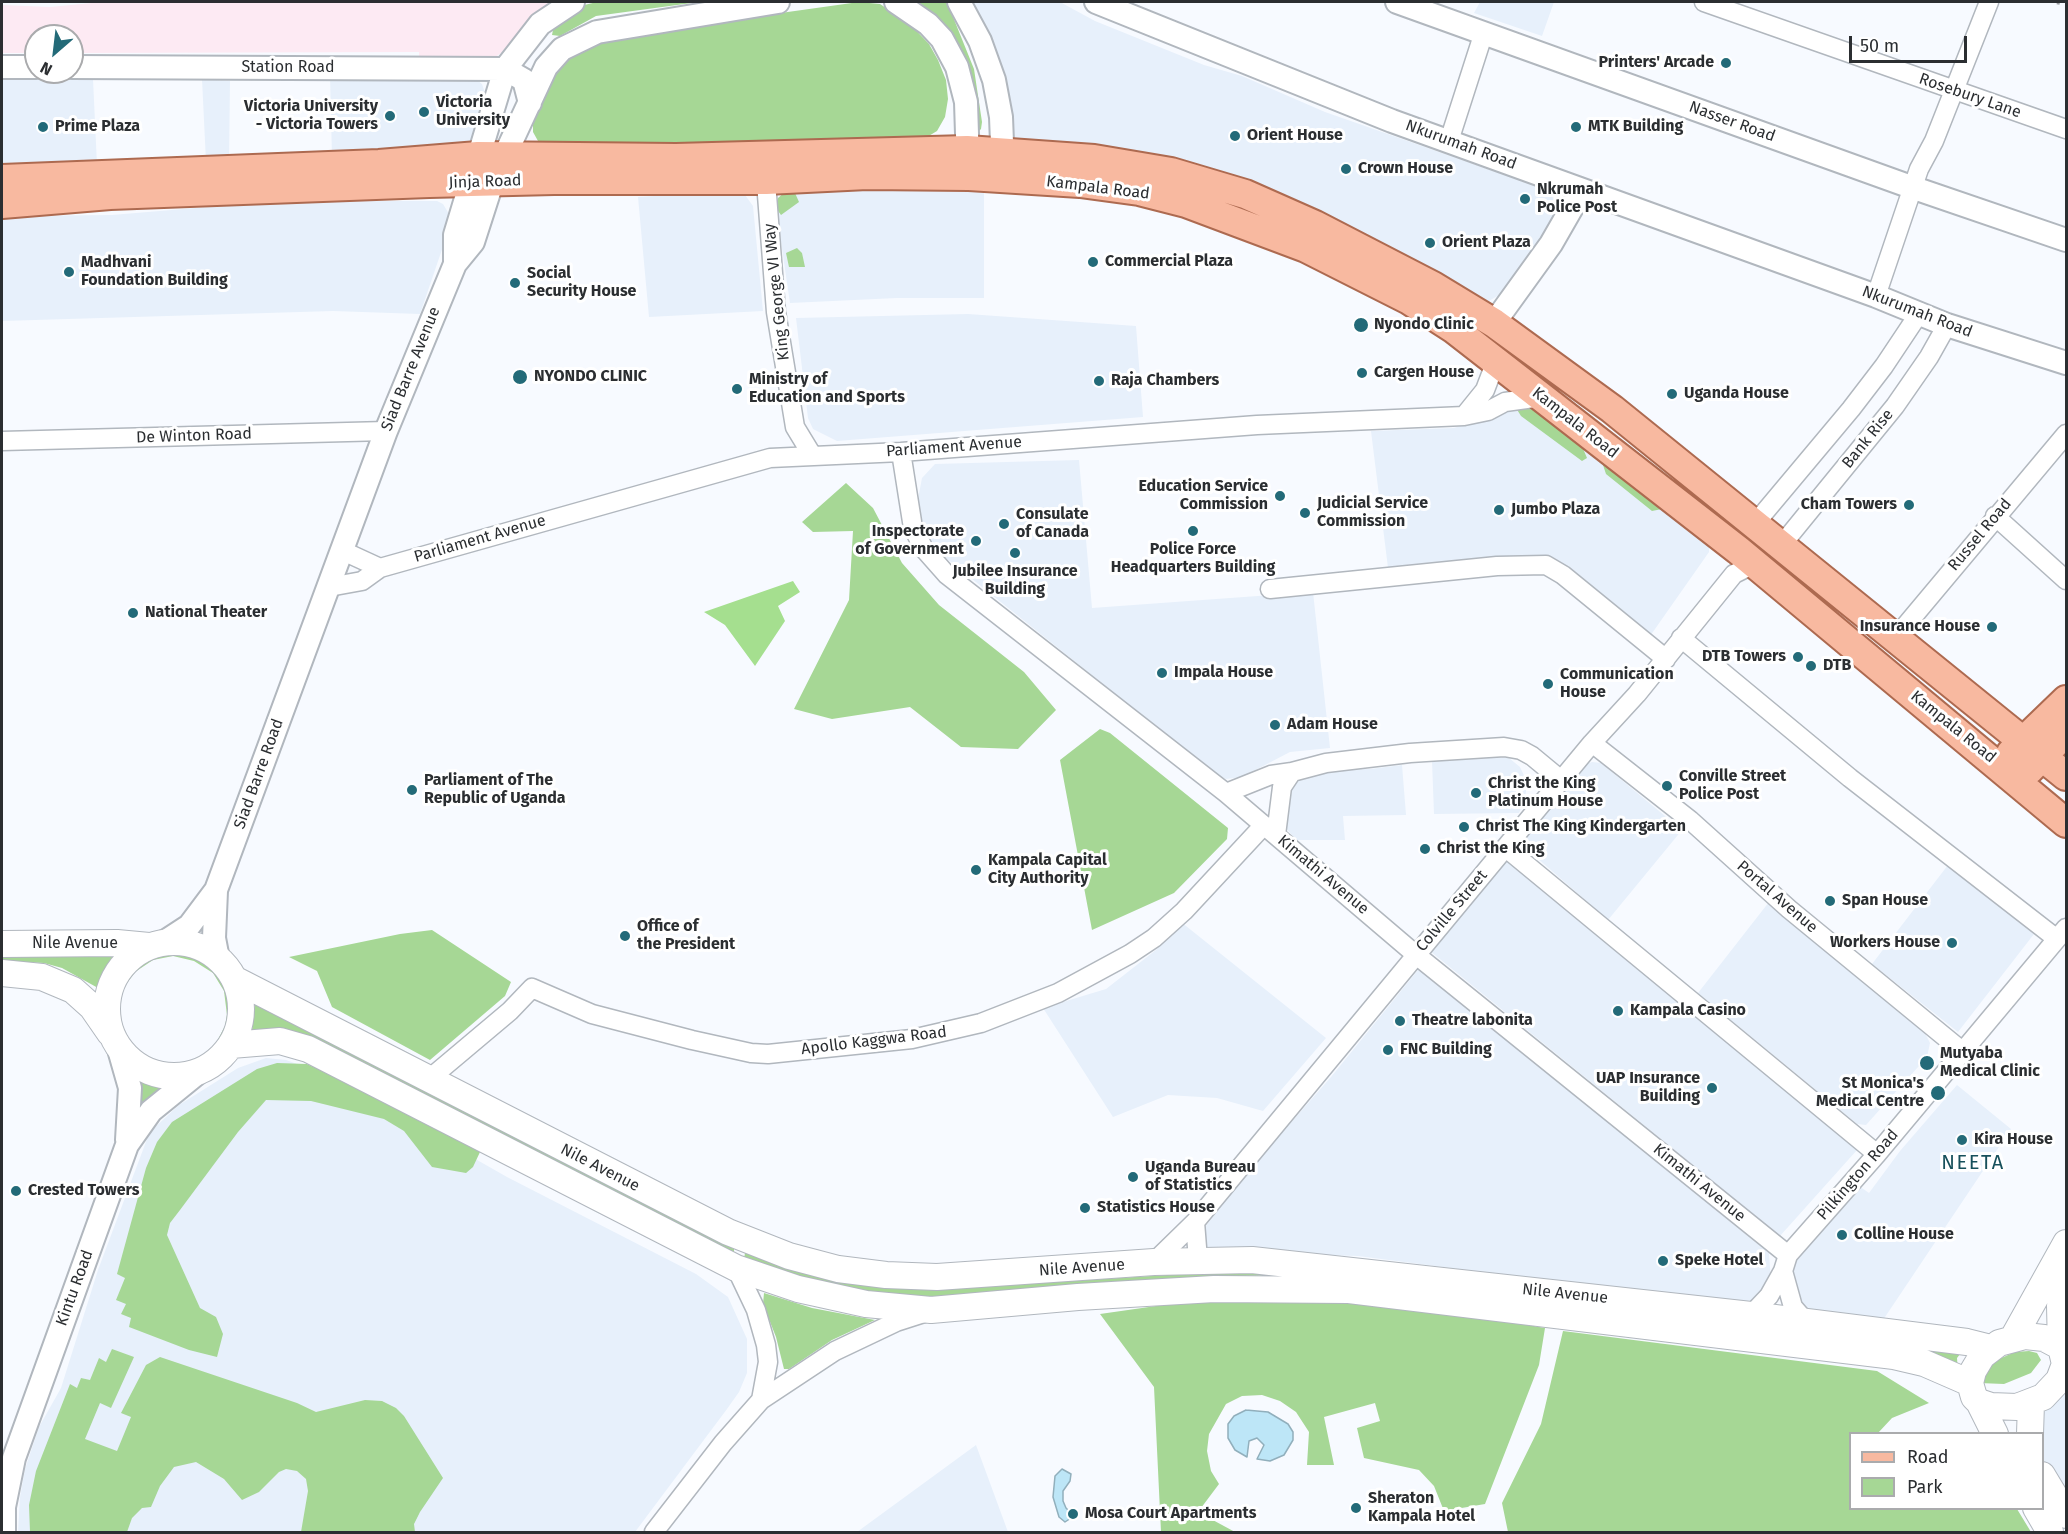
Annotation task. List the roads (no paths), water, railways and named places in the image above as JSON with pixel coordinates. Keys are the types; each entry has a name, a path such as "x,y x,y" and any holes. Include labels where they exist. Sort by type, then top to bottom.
{"main road":[{"name":"Kampala Road","path":"968,163 1003,151 1094,159 1157,169 1245,194 1371,253 1494,322 1612,409 1753,526 1896,637 2067,776"},
{"name":"Kampala Road","path":"968,163 1004,179 1080,183 1139,191 1186,203 1257,227 1316,252 1409,300 1496,361 1742,563 2067,823"},
{"name":"Jinja Road","path":"2,204 486,170 765,168 968,163"},
{"name":"Jinja Road","path":"2,179 379,164 486,170"},
{"path":"2008,774 2032,748 2067,700"},
{"path":"2032,748 2067,732"},
{"name":"Nile Avenue","path":"2,944 156,944"},
{"path":"156,944 191,944 226,969 241,1002 241,1017 231,1045 212,1065 199,1072 173,1076 154,1073 136,1065 115,1041 107,1009 112,983 127,961 156,944"},
{"name":"Nile Avenue","path":"226,969 428,1080 728,1232 789,1256 838,1269 886,1275 937,1277 1154,1262 1252,1260 1751,1315 1967,1342 2002,1343"},
{"name":"Nile Avenue","path":"2,973 42,977 73,990 92,1007 115,1041"},
{"name":"Nile Avenue","path":"231,1045 280,1041 322,1055 736,1268 798,1289 837,1298 897,1308 931,1310 1078,1297 1214,1289 1375,1292 1894,1356 1924,1363 1974,1392"},
{"path":"1994,1432 1974,1392 1977,1363 2002,1343 2067,1243"},
{"path":"1974,1392 2004,1407 2031,1403 2050,1390 2064,1363 2060,1306 2067,1276"},
{"path":"2002,1343 2025,1336 2044,1338 2064,1363"},
{"path":"2030,1432 2031,1403"},
{"path":"2044,1477 2067,1515"},
{"path":"2037,1510 2050,1533"}],"street":[{"path":"486,170 505,69 540,24 573,2"},
{"path":"486,170 530,103 540,78 553,57 574,42 597,32 778,2"},
{"path":"896,2 928,24 942,39 954,59 966,102 968,163"},
{"path":"958,2 992,70 1001,117 1004,179"},
{"name":"Nkurumah Road","path":"1096,2 1200,45 1449,141 1920,312 1947,325 2067,363"},
{"name":"Nasser Road","path":"1397,2 1914,188 2067,240"},
{"name":"Rosebury Lane","path":"1704,2 2067,129"},
{"path":"1876,296 1919,169 1934,141 1989,2"},
{"path":"1449,141 1484,32"},
{"path":"2,67 24,67"},
{"name":"Station Road","path":"84,67 505,69"},
{"path":"505,69 524,80 530,103"},
{"name":"King George VI Way","path":"765,168 776,312 795,427 789,457"},
{"name":"Siad Barre Avenue","path":"329,587 386,431 455,264 473,242 486,170"},
{"path":"1494,322 1551,244 1582,190"},
{"name":"Bank Rise","path":"1753,526 1851,409 1884,366 1920,312"},
{"name":"Bank Rise","path":"1780,547 1915,378 1947,325"},
{"path":"1464,416 1485,390 1496,361"},
{"name":"Parliament Avenue","path":"329,587 362,581 380,568 725,469 789,457 901,452 1257,425 1464,416 1488,411 1506,402 1541,397"},
{"path":"1851,409 1875,429"},
{"name":"King George VI Way","path":"795,427 812,455"},
{"name":"De Winton Road","path":"2,441 386,431"},
{"name":"Russel Road","path":"1896,637 1995,516 2067,434"},
{"name":"Kimathi Avenue","path":"901,452 913,528 924,549 935,563 958,585 1226,793 1785,1263"},
{"path":"1995,516 2067,580"},
{"path":"343,551 380,568"},
{"name":"Colville Street","path":"1154,1262 1195,1222 1415,954 1592,743 1637,694 1742,563"},
{"path":"1270,589 1497,566 1546,565 1563,575 1666,659"},
{"name":"Siad Barre Road","path":"156,944 189,926 216,890 329,587"},
{"path":"1681,638 1850,778 2062,934"},
{"name":"Portal Avenue","path":"1592,743 1690,820 1789,909 1962,1051"},
{"path":"1226,793 1270,775 1293,772 1305,767 1336,761 1504,747 1521,750 1532,756 1561,780"},
{"path":"1270,830 1283,785 1293,772"},
{"name":"Apollo Kaggwa Road","path":"428,1080 510,1011 532,988 592,1014 681,1038 751,1053 768,1054 882,1042 946,1032 1021,1010 1088,978 1154,938 1270,830"},
{"path":"1506,848 1877,1154"},
{"path":"216,890 213,925 226,969"},
{"name":"Pilkington Road","path":"1785,1263 2062,934"},
{"path":"115,1041 130,1088 127,1145"},
{"name":"Kintu Road","path":"4,1533 5,1497 14,1458 127,1145 151,1111 199,1072"},
{"path":"1195,1222 1198,1260"},
{"path":"1751,1315 1762,1306 1785,1263"},
{"path":"1785,1263 1793,1307 1806,1322"},
{"path":"736,1268 756,1310 766,1345 768,1362 761,1400"},
{"path":"654,1533 723,1443 761,1400 835,1351 896,1322 931,1310"}],"water":[{"path":"1246,1410 1268,1412 1288,1424 1293,1432 1293,1440 1284,1455 1270,1461 1257,1459 1264,1445 1257,1438 1249,1441 1247,1457 1235,1450 1228,1438 1228,1424 1234,1416"},
{"path":"1062,1469 1071,1474 1070,1481 1063,1491 1063,1501 1074,1516 1065,1522 1059,1517 1053,1497 1055,1476"}],"railway":[{"path":"2057,2 2066,4"}],"place":[{"name":"Printers' Arcade","path":"1726,63"},
{"name":"Victoria University","path":"424,112"},
{"name":"Victoria University - Victoria Towers","path":"390,116"},
{"name":"Prime Plaza","path":"43,127"},
{"name":"MTK Building","path":"1576,127"},
{"name":"Orient House","path":"1235,136"},
{"name":"Crown House","path":"1346,169"},
{"name":"Nkrumah Police Post","path":"1525,199"},
{"name":"Orient Plaza","path":"1430,243"},
{"name":"Commercial Plaza","path":"1093,262"},
{"name":"Madhvani Foundation Building","path":"69,272"},
{"name":"Social Security House","path":"515,283"},
{"name":"Nyondo Clinic","path":"1361,325"},
{"name":"Cargen House","path":"1362,373"},
{"name":"NYONDO CLINIC","path":"520,377"},
{"name":"Raja Chambers","path":"1099,381"},
{"name":"Ministry of Education and Sports","path":"737,389"},
{"name":"Uganda House","path":"1672,394"},
{"name":"Education Service Commission","path":"1280,496"},
{"name":"Cham Towers","path":"1909,505"},
{"name":"Jumbo Plaza","path":"1499,510"},
{"name":"Judicial Service Commission","path":"1305,513"},
{"name":"Consulate of Canada","path":"1004,524"},
{"name":"Police Force Headquarters Building","path":"1193,531"},
{"name":"Inspectorate of Government","path":"976,541"},
{"name":"Jubilee Insurance Building","path":"1015,553"},
{"name":"National Theater","path":"133,613"},
{"name":"Insurance House","path":"1992,627"},
{"name":"DTB Towers","path":"1798,657"},
{"name":"DTB","path":"1811,666"},
{"name":"Impala House","path":"1162,673"},
{"name":"Communication House","path":"1548,684"},
{"name":"Adam House","path":"1275,725"},
{"name":"Conville Street Police Post","path":"1667,786"},
{"name":"Parliament of The Republic of Uganda","path":"412,790"},
{"name":"Christ the King Platinum House","path":"1476,793"},
{"name":"Christ The King Kindergarten","path":"1464,827"},
{"name":"Christ the King","path":"1425,849"},
{"name":"Kampala Capital City Authority","path":"976,870"},
{"name":"Span House","path":"1830,901"},
{"name":"Office of the President","path":"625,936"},
{"name":"Workers House","path":"1952,943"},
{"name":"Kampala Casino","path":"1618,1011"},
{"name":"Theatre labonita","path":"1400,1021"},
{"name":"FNC Building","path":"1388,1050"},
{"name":"Mutyaba Medical Clinic","path":"1927,1063"},
{"name":"UAP Insurance Building","path":"1712,1088"},
{"name":"St Monica's Medical Centre","path":"1938,1093"},
{"name":"Kira House","path":"1962,1140"},
{"name":"Uganda Bureau of Statistics","path":"1133,1177"},
{"name":"Crested Towers","path":"16,1191"},
{"name":"Statistics House","path":"1085,1208"},
{"name":"Colline House","path":"1842,1235"},
{"name":"Speke Hotel","path":"1663,1261"},
{"name":"Sheraton Kampala Hotel","path":"1356,1508"},
{"name":"Mosa Court Apartments","path":"1073,1514"}],"district":[{"name":"NEETA","path":"1973,1163"}]}
